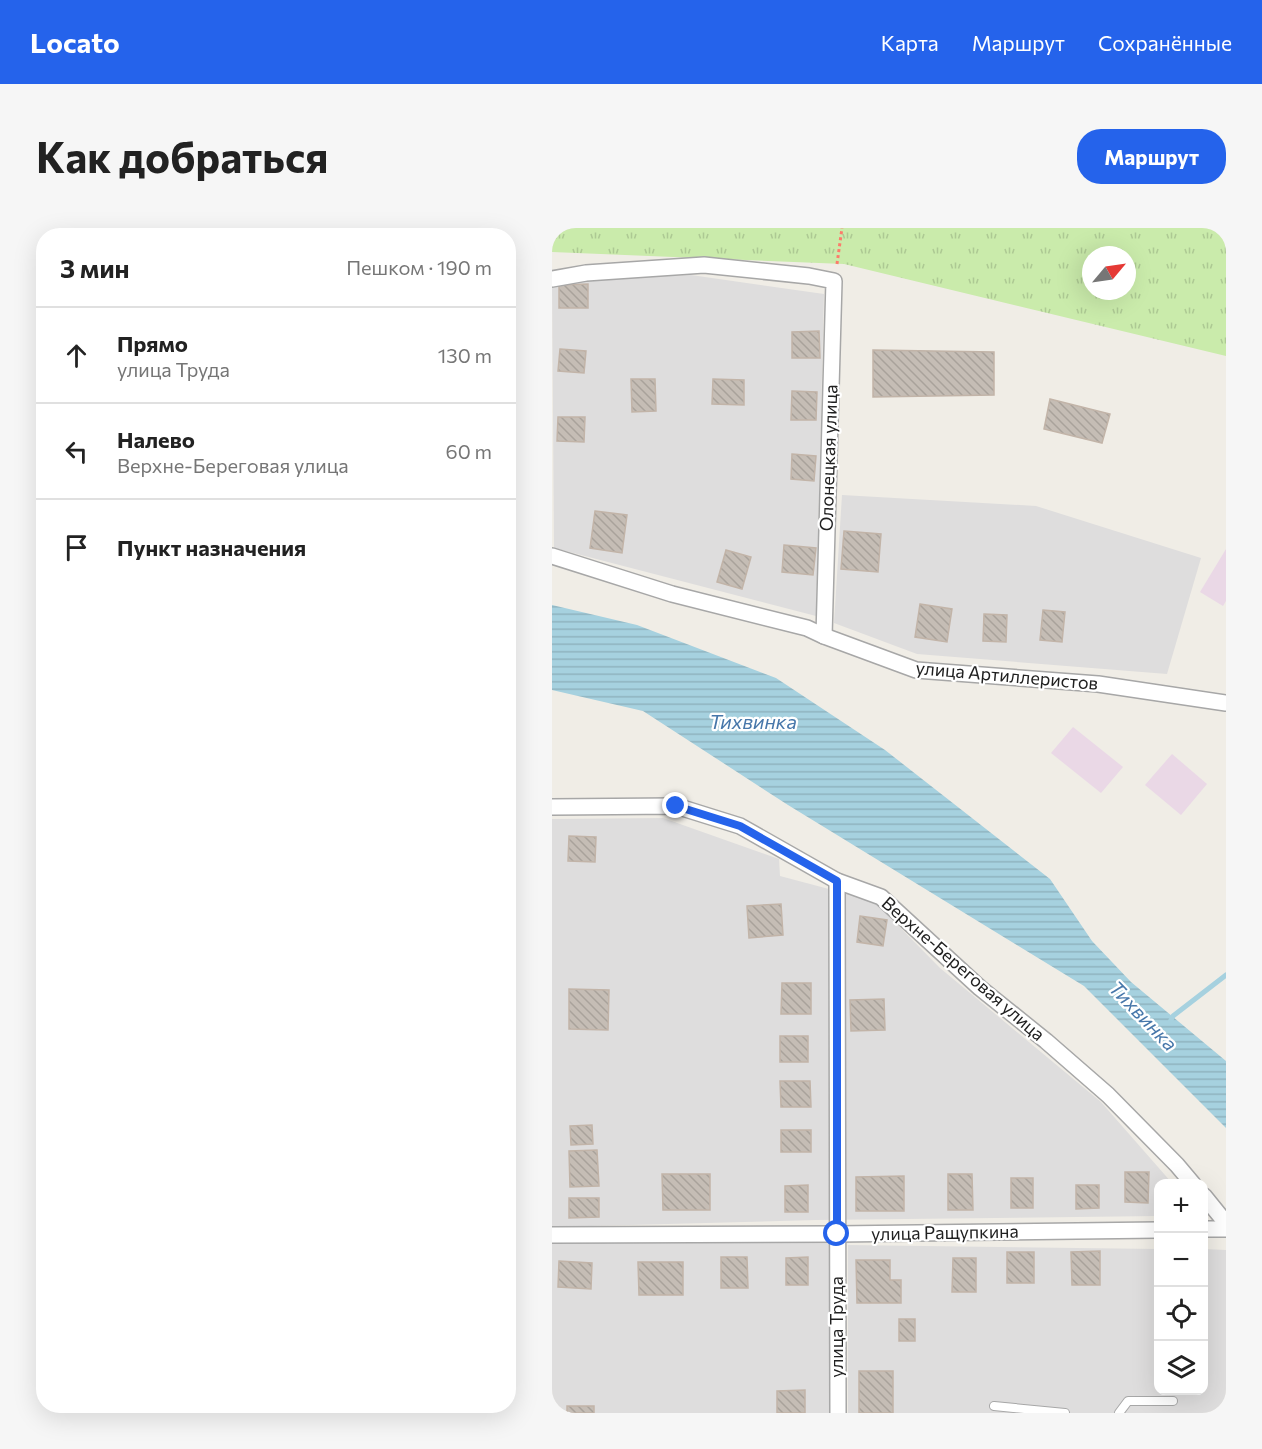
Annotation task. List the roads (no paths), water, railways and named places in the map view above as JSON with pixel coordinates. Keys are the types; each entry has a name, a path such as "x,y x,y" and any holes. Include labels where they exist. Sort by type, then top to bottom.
{"street":[{"name":"Олонецкая улица","path":"552,279 586,273 704,265 809,276 834,281 824,636"},
{"name":"улица Артиллеристов","path":"552,556 672,594 807,628 916,670 1098,684 1226,703"},
{"name":"Верхне-Береговая улица","path":"552,807 676,806 740,826 837,881 881,897 981,988 1108,1095 1189,1179"},
{"name":"улица Труда","path":"837,881 838,1413"},
{"path":"1208,1202 1226,1223"},
{"path":"1208,1230 1226,1229"},
{"name":"улица Ращупкина","path":"552,1235 1154,1230"}],"lane":[{"path":"1119,1413 1128,1401 1173,1401"},
{"path":"994,1406 1065,1413"}],"water":[{"name":"Тихвинка","path":"552,605 637,625 776,678 885,750 1050,879 1092,941 1131,982 1226,1061 1226,1128 1084,986 788,805 643,711 552,690"}],"waterway":[{"path":"1170,1022 1173,1016 1226,975"}]}
